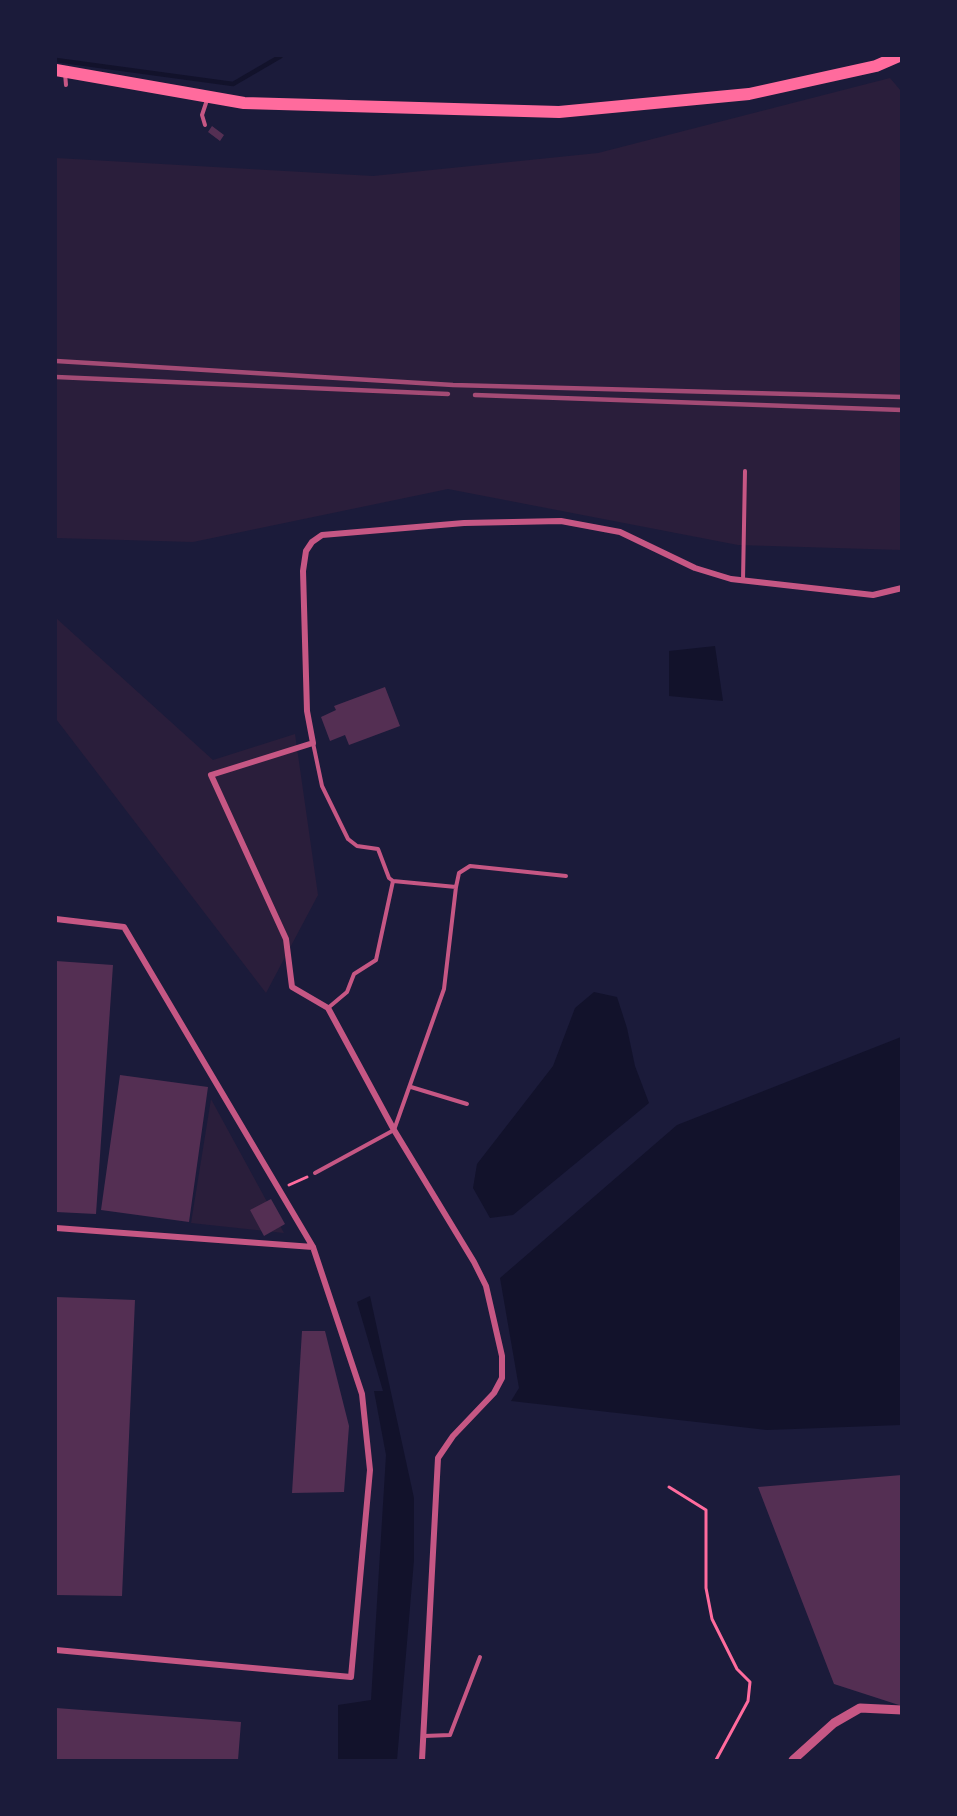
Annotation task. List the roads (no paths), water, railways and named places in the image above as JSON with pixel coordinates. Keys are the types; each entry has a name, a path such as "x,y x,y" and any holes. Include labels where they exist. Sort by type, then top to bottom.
{"main road":[{"path":"62,76 244,103 559,112 749,94 876,66 899,56"}],"street":[{"path":"422,1761 438,1458 453,1436 494,1393 502,1378 502,1356 486,1286 393,1130 328,1008 292,987 286,939 211,775 313,743 307,711 303,571 306,551 312,542 322,536 464,523 561,521 620,532 695,568 743,580 873,596 902,588"},
{"path":"56,919 124,927 314,1247 363,1394 370,1470 351,1677 56,1650"},
{"path":"56,1228 314,1247"},
{"path":"793,1761 834,1724 860,1708 902,1710"}],"lane":[{"path":"205,125 202,115 208,98"},
{"path":"743,580 745,471"},
{"path":"313,743 322,786 348,839 357,846 378,849 389,878 393,881 456,888"},
{"path":"315,1173 393,1130 411,1087 444,989 459,873 470,866 566,876"},
{"path":"328,1008 347,992 354,974 376,960 393,881"},
{"path":"411,1087 467,1104"},
{"path":"424,1736 450,1735 480,1657"}],"waterway":[{"path":"56,60 233,84 281,56"}],"railway":[{"path":"56,361 453,385 902,397"},
{"path":"56,377 448,394"},
{"path":"475,395 902,410"}]}
